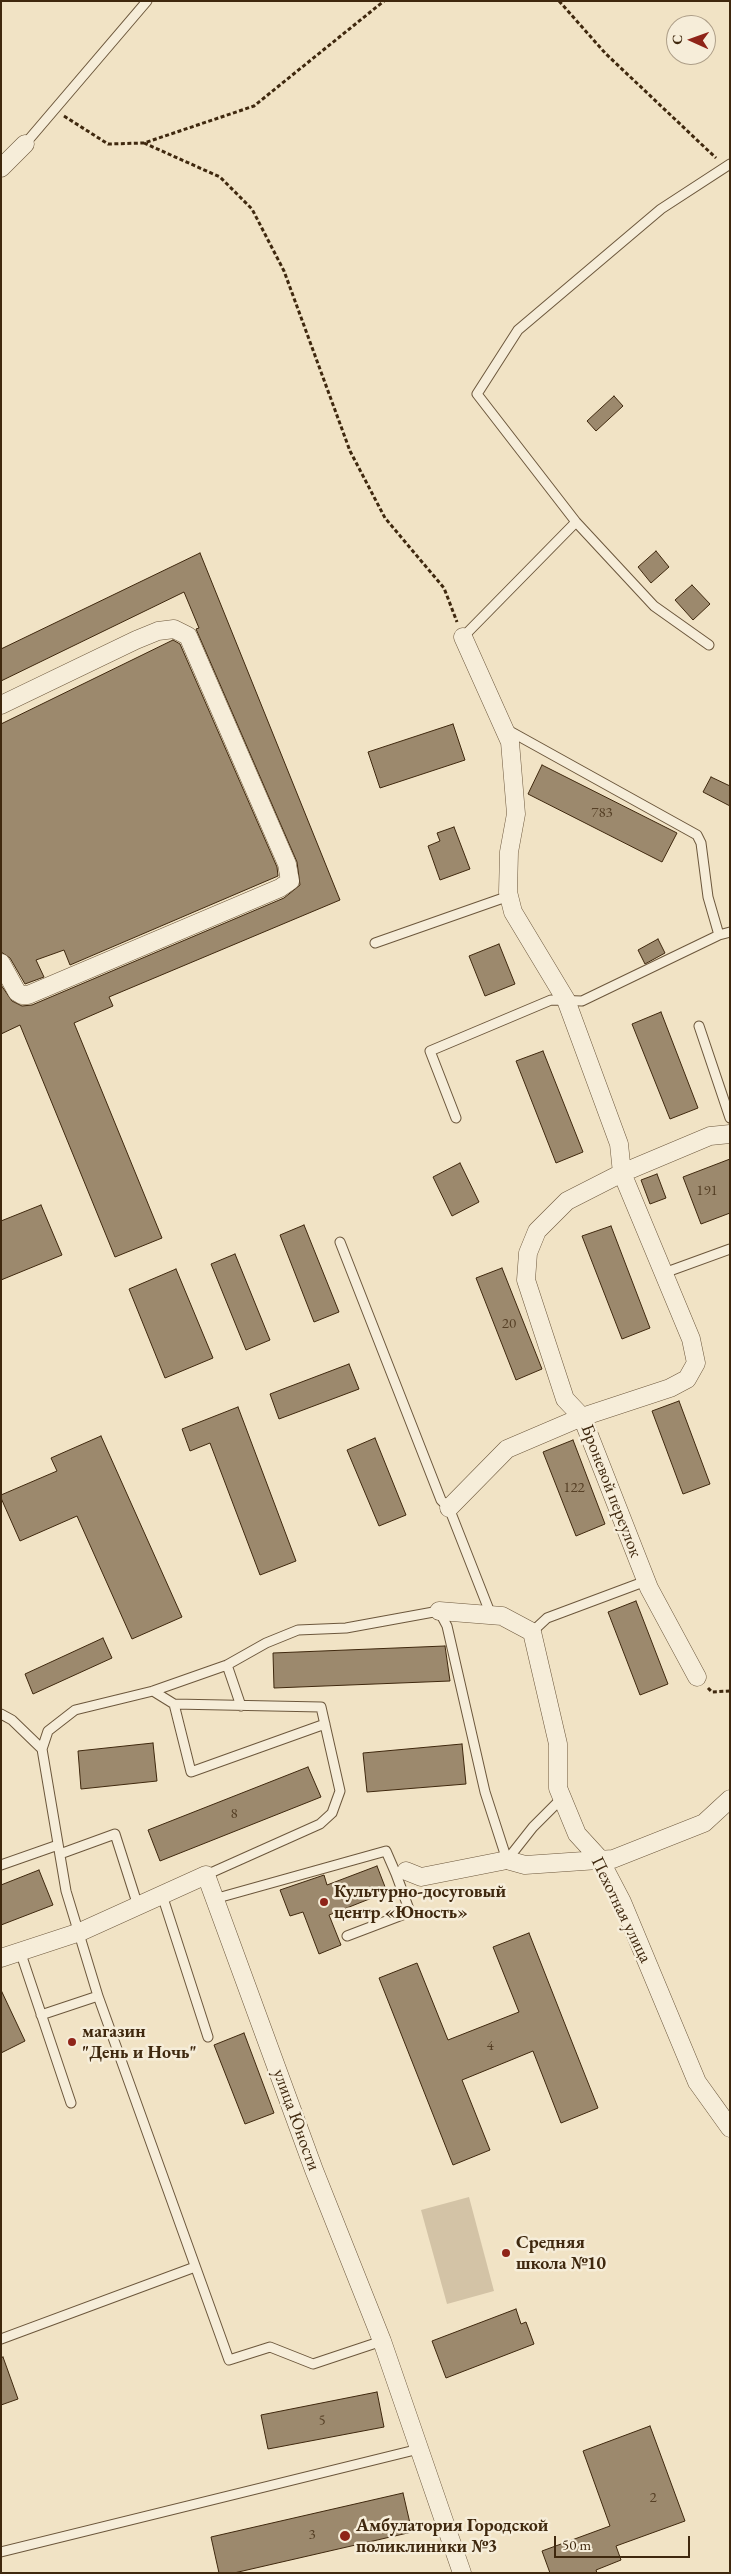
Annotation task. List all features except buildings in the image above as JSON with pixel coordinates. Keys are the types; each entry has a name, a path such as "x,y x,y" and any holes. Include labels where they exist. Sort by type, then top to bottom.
{"street":[{"path":"1,168 25,144"},
{"path":"1,705 158,631 174,629 188,636 287,864 290,881 280,888 28,995 22,995 17,992 1,963"},
{"path":"449,1508 507,1449 582,1417 670,1388 687,1379 696,1363 691,1338 622,1173 619,1144 566,1000 513,912 509,896 509,852 516,814 510,742 463,637"},
{"name":"Броневой переулок","path":"697,1677 646,1581 582,1417 565,1400 526,1280 528,1253 537,1231 567,1201 622,1173 710,1136 730,1134"},
{"path":"439,1612 502,1616 532,1632"},
{"name":"Пехотная улица","path":"532,1632 558,1744 558,1788 577,1834 600,1858 622,1902 698,2082 730,2128"},
{"path":"401,1872 421,1877 507,1860 525,1865 613,1858 704,1823 730,1799"},
{"path":"1,1958 80,1932 206,1875"},
{"name":"улица Юности","path":"206,1875 314,2170 382,2341 462,2573"}],"lane":[{"path":"25,144 147,1"},
{"path":"709,645 654,606 576,522 477,394 518,330 661,209 728,165"},
{"path":"463,637 576,522"},
{"path":"504,727 697,836 701,843 708,897 719,935"},
{"path":"375,943 509,896"},
{"path":"456,1118 430,1051 551,1000 582,1001 719,935 730,932"},
{"path":"699,1026 730,1118"},
{"path":"340,1242 441,1500 449,1508 491,1615"},
{"path":"664,1273 730,1249"},
{"path":"532,1632 547,1618 646,1581"},
{"path":"382,2341 313,2364 270,2347 229,2360 98,1996 66,1891 42,1749 48,1732 75,1710 153,1691 227,1665 266,1643 298,1630 346,1628 439,1612 447,1626 485,1792 507,1860"},
{"path":"227,1665 241,1706"},
{"path":"153,1691 174,1704 321,1707 340,1791 332,1814 320,1824 206,1875"},
{"path":"174,1704 192,1772 325,1724"},
{"path":"1,1714 12,1720 42,1749"},
{"path":"507,1860 533,1827 562,1798"},
{"path":"1,1865 115,1834 138,1906"},
{"path":"214,1899 386,1851 401,1872 410,1912 347,1936"},
{"path":"162,1895 208,2037"},
{"path":"20,1951 71,2103"},
{"path":"41,2015 98,1996"},
{"path":"1,2339 195,2267"},
{"path":"1,2552 419,2449"}],"path":[{"path":"54,110 108,144 144,143 254,106 384,1"},
{"path":"559,1 606,54 728,165"},
{"path":"144,143 220,177 252,209 284,271 350,451 384,518 444,588 463,637"}],"shaded area":[{"path":"469,2197 494,2291 447,2304 421,2210"}],"place":[{"name":"Культурно-досуговый центр «Юность»","path":"324,1902"},
{"name":"магазин \"День и Ночь\"","path":"72,2042"},
{"name":"Средняя школа №10","path":"506,2253"},
{"name":"Амбулатория Городской поликлиники №3","path":"345,2536"}]}
